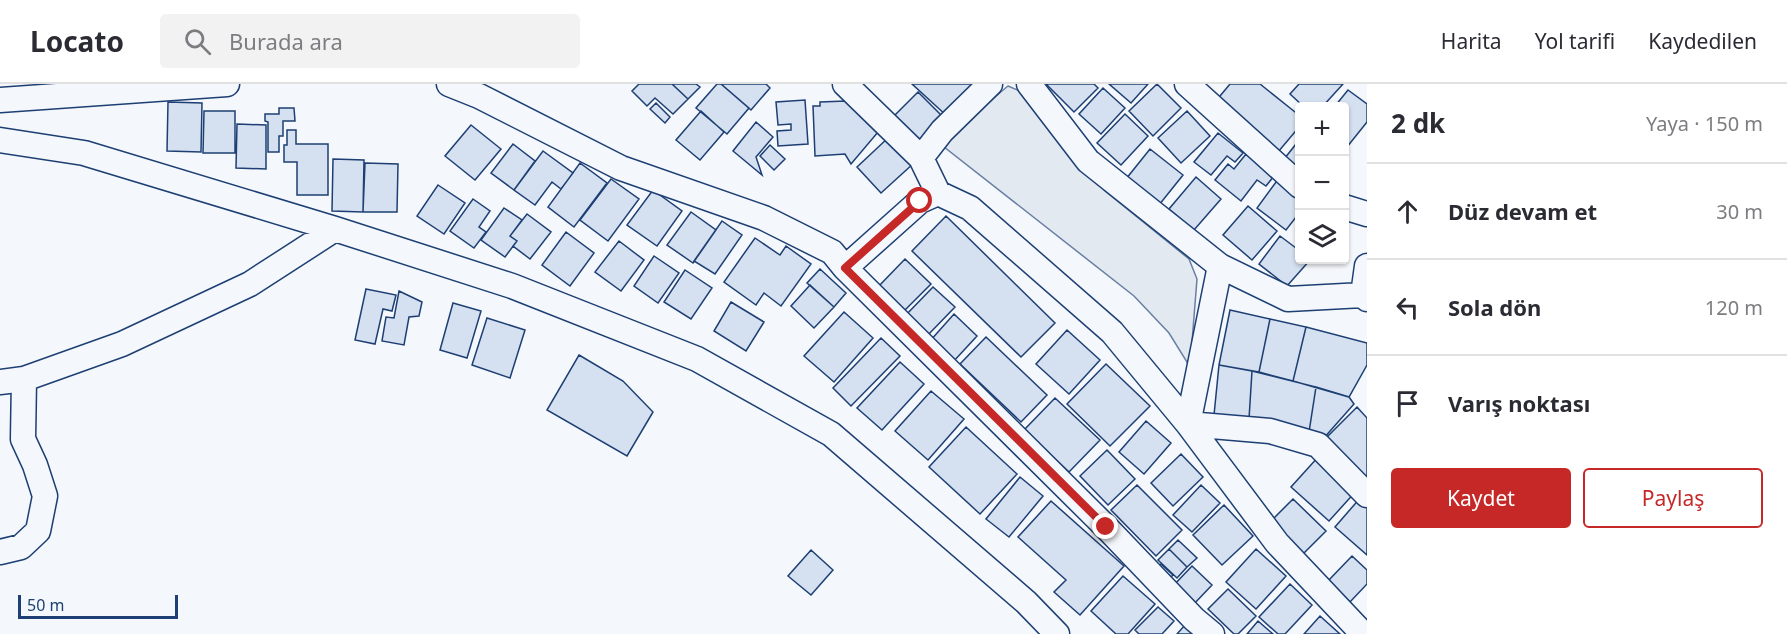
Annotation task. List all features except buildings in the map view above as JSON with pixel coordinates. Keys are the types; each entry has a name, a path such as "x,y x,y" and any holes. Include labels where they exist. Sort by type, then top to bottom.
{"street":[{"path":"0,100 227,84"},
{"path":"449,84 479,96 621,168 764,218 832,252 845,268 1106,527 1194,619 1212,634"},
{"path":"845,84 921,158 938,193 970,208 1112,332 1188,424 1277,543 1363,634"},
{"path":"921,158 942,131 990,84"},
{"path":"1029,84 1088,161 1220,266 1288,299 1365,297 1367,266"},
{"path":"1187,84 1295,182"},
{"path":"0,140 84,153 335,229 512,286 697,359 831,434 1026,602 1057,634"},
{"path":"845,268 920,201 938,193"},
{"path":"1349,209 1367,214"},
{"path":"0,382 24,379 122,344 250,284 335,229"},
{"path":"1188,424 1220,266"},
{"path":"0,552 21,547 38,531 45,496 35,465 23,439 24,379"},
{"path":"1188,424 1270,431 1318,445 1367,495"}],"shaded area":[{"path":"1008,86 1027,94 1059,141 1105,191 1189,259 1197,279 1190,367 1169,333 1134,296 939,143"}],"route":[{"path":"920,201 845,268 1106,527"}]}
